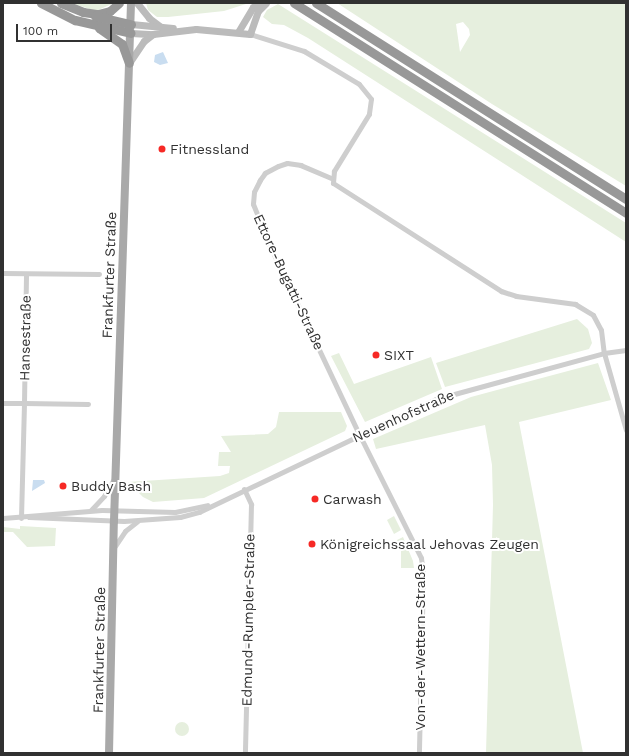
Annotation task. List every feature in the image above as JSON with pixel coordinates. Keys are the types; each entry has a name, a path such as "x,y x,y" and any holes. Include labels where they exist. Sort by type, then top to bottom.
{"highway":[{"path":"41,3 75,20 93,24 131,28"},
{"path":"61,3 131,28"},
{"path":"90,14 106,13 119,3"},
{"path":"294,3 626,213"},
{"path":"316,3 626,200"},
{"path":"326,3 365,35"},
{"path":"93,24 122,44 129,63"}],"main road":[{"name":"Frankfurter Straße","path":"109,753 115,476 132,3"}],"street":[{"path":"138,3 149,18 161,27"},
{"path":"238,32 248,14 262,4"},
{"path":"250,34 254,18 262,4"},
{"path":"131,28 161,27 181,30 238,32 250,34 304,51 359,84 371,99 369,114 331,178"},
{"path":"131,28 153,34 181,30"},
{"path":"129,63 144,40 153,34"},
{"name":"Ettore-Bugatti-Straße","path":"360,435 270,246 253,204 254,192 265,173 278,166 288,163 301,165 331,178 340,188 501,291 516,296 575,304 588,310 601,330 604,353 626,430"},
{"path":"3,273 99,274"},
{"name":"Hansestraße","path":"21,518 26,274"},
{"name":"Neuenhofstraße","path":"114,521 138,521 180,517 199,512 212,504 436,399 604,353 626,350"},
{"path":"3,403 88,404"},
{"name":"Von-der-Wettern-Straße","path":"360,435 421,558 423,573 419,753"},
{"path":"91,510 104,496 115,476"},
{"name":"Edmund-Rumpler-Straße","path":"244,489 251,504 245,753"},
{"name":"Neuenhofstraße","path":"114,510 175,512 212,504"},
{"path":"3,518 21,518 91,510 114,510"},
{"path":"29,517 114,521"},
{"path":"113,548 125,531 138,521"}],"green space":[{"path":"71,3 114,3 96,11"},
{"path":"146,3 249,3 224,11 157,17 148,10"},
{"path":"337,3 626,3 626,186 492,104","holes":["463,22 469,29 470,35 460,52 456,24"]},
{"path":"278,4 626,223 626,242 308,38 284,25 272,24 263,17 267,10"},
{"path":"577,319 588,329 592,343 589,349 445,387 436,363"},
{"path":"339,353 354,384 431,357 442,389 365,422 331,356"},
{"path":"598,363 611,400 519,422 583,753 486,753 493,505 492,465 485,425 376,449 373,439 471,397"},
{"path":"279,412 341,412 347,426 345,431 204,498 153,502 143,497 128,482 220,476 229,473 230,466 218,466 219,452 231,452 221,436 268,434 276,427"},
{"path":"394,516 401,530 394,534 387,520"},
{"path":"20,526 56,528 55,546 27,547 13,532 3,532 3,527 20,529"},
{"path":"403,537 413,561 414,568 401,568 401,551 397,540"},
{"path":"179,722 185,722 189,726 189,732 185,736 179,736 175,732 175,726"}],"water":[{"path":"163,52 168,63 160,65 154,62 155,55"},
{"path":"33,480 44,480 45,483 32,491"}],"place":[{"name":"Fitnessland","path":"162,149"},
{"name":"SIXT","path":"376,355"},
{"name":"Buddy Bash","path":"63,486"},
{"name":"Carwash","path":"315,499"},
{"name":"Königreichssaal Jehovas Zeugen","path":"312,544"}]}
